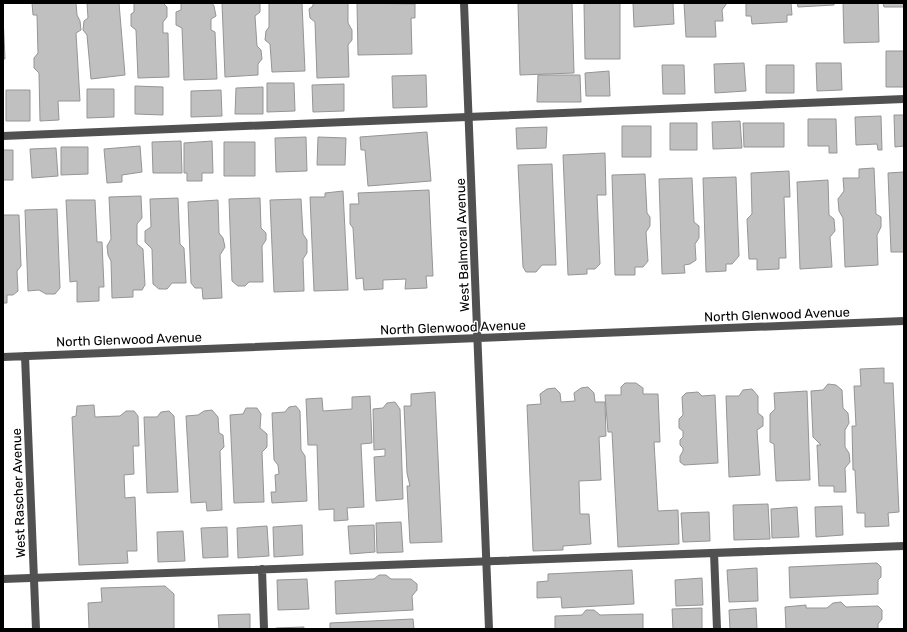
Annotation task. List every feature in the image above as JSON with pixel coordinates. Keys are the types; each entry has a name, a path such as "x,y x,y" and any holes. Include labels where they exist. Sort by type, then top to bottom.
{"street":[{"name":"West Balmoral Avenue","path":"464,3 489,629"},
{"path":"3,136 904,99"},
{"name":"North Glenwood Avenue","path":"3,356 904,321"},
{"name":"West Rascher Avenue","path":"25,356 36,629"},
{"path":"3,579 904,546"},
{"path":"714,553 717,629"},
{"path":"262,569 264,629"}],"building":[{"path":"32,3 76,3 77,15 80,21 81,30 76,33 80,101 58,101 59,120 40,121 39,73 34,68 34,58 38,53 37,15 33,15"},
{"path":"87,3 119,3 125,75 91,79 87,35 83,30 84,21 88,18"},
{"path":"134,3 163,3 167,7 167,17 163,22 163,33 168,33 169,77 138,78 136,30 131,26 131,14 134,12"},
{"path":"181,3 212,3 214,6 216,16 211,19 211,30 215,32 217,79 184,80 182,28 176,25 176,12 181,10"},
{"path":"222,3 260,4 260,12 255,16 257,46 261,50 262,59 258,64 258,75 225,77"},
{"path":"269,3 302,3 305,71 272,72 270,44 265,40 266,31 269,27"},
{"path":"313,3 348,3 348,23 352,30 352,40 348,45 349,77 317,78 315,22 310,18 309,9 313,6"},
{"path":"357,3 415,4 415,18 411,18 412,54 358,55"},
{"path":"518,3 572,3 574,73 520,75"},
{"path":"584,3 620,3 620,59 585,59"},
{"path":"633,3 673,3 674,24 634,27"},
{"path":"684,3 727,3 722,10 723,21 715,21 716,37 686,37"},
{"path":"746,3 791,3 792,15 787,15 787,22 752,24 751,16 746,16"},
{"path":"797,3 834,3 834,5 798,7"},
{"path":"843,3 878,3 879,42 844,43"},
{"path":"883,3 904,3 904,7 884,7"},
{"path":"3,16 5,59 3,59"},
{"path":"886,51 904,51 904,87 886,87"},
{"path":"744,63 746,91 715,93 714,64"},
{"path":"816,63 841,63 842,90 817,91"},
{"path":"662,65 684,65 685,94 663,94"},
{"path":"766,65 794,65 794,93 766,93"},
{"path":"609,71 610,96 586,96 585,73"},
{"path":"426,75 427,107 393,108 392,76"},
{"path":"538,75 580,75 581,102 537,102"},
{"path":"267,83 294,83 295,111 267,112"},
{"path":"344,84 344,111 313,112 312,85"},
{"path":"135,86 163,87 163,115 135,114"},
{"path":"263,87 263,114 235,114 236,88"},
{"path":"87,89 114,89 114,117 87,118"},
{"path":"6,90 30,90 30,121 6,121"},
{"path":"221,90 222,116 191,117 191,91"},
{"path":"894,115 904,115 904,146 895,147"},
{"path":"881,116 882,150 878,150 877,144 856,145 855,117"},
{"path":"808,119 836,119 837,153 829,153 829,146 808,146"},
{"path":"740,121 742,148 713,149 712,122"},
{"path":"670,123 697,123 697,150 670,150"},
{"path":"743,123 784,123 784,147 744,147"},
{"path":"622,126 651,126 651,157 622,157"},
{"path":"547,127 546,148 517,149 516,128"},
{"path":"427,132 431,181 368,186 365,150 361,150 360,137"},
{"path":"306,137 307,171 276,172 275,138"},
{"path":"318,137 346,138 345,165 317,165"},
{"path":"181,141 182,173 153,173 152,142"},
{"path":"212,141 213,173 202,173 202,181 187,181 187,173 184,173 184,143"},
{"path":"224,142 255,142 255,176 224,176"},
{"path":"140,146 142,172 122,175 122,182 107,183 104,149"},
{"path":"61,147 88,147 88,174 61,175"},
{"path":"56,148 58,176 32,178 30,149"},
{"path":"3,150 13,150 13,180 3,180"},
{"path":"605,153 606,195 597,195 600,264 595,269 587,269 587,274 568,275 563,155"},
{"path":"552,164 556,265 542,265 536,272 526,272 523,267 518,165"},
{"path":"874,168 876,214 881,217 881,227 877,235 878,265 845,267 843,218 839,211 838,199 844,191 843,178 859,178 859,169"},
{"path":"789,171 790,197 784,197 786,258 779,258 779,269 757,270 757,259 749,259 747,219 752,214 751,173"},
{"path":"904,172 904,252 891,252 888,173"},
{"path":"645,174 647,213 650,217 650,226 646,232 648,261 643,267 635,267 635,275 615,275 612,175"},
{"path":"736,177 739,256 732,264 726,264 726,271 706,272 703,178"},
{"path":"692,178 694,222 699,226 699,238 695,244 696,260 690,264 684,265 685,273 662,274 659,179"},
{"path":"828,180 829,215 834,219 835,231 830,237 832,267 800,269 797,182"},
{"path":"429,190 433,276 426,276 427,288 405,289 406,279 383,280 383,289 364,290 363,278 356,279 353,228 350,224 350,204 359,204 358,193"},
{"path":"343,191 348,290 314,291 310,197 325,197 325,193"},
{"path":"141,196 142,218 137,224 137,244 143,249 145,285 142,290 133,290 133,297 112,298 111,261 108,255 107,246 111,239 109,197"},
{"path":"178,198 180,244 184,248 186,283 172,283 167,289 159,289 153,284 152,249 145,242 145,231 151,227 150,199"},
{"path":"260,198 261,228 266,233 266,240 262,246 263,282 249,282 245,286 238,286 232,281 229,199"},
{"path":"301,199 303,234 307,240 307,253 303,259 304,291 274,292 270,200"},
{"path":"66,200 95,200 97,242 102,242 104,287 99,287 99,301 77,302 77,281 70,282"},
{"path":"218,200 219,233 223,238 225,247 220,255 222,298 203,299 202,288 195,288 191,283 188,202"},
{"path":"57,209 60,288 55,294 46,294 39,290 28,291 25,210"},
{"path":"3,215 19,215 21,266 17,271 18,291 13,295 7,295 7,303 3,303"},
{"path":"884,368 884,383 893,383 899,512 888,513 889,526 865,527 865,513 857,513 855,470 853,470 852,426 856,426 854,386 861,386 860,369"},
{"path":"625,383 636,383 643,388 643,394 658,394 660,442 654,442 658,511 678,510 679,544 618,547 612,432 608,432 605,395 621,395 621,387"},
{"path":"828,384 836,385 842,390 843,408 848,413 849,423 845,430 845,447 849,453 850,462 845,468 846,492 834,492 834,486 819,486 817,445 821,445 813,437 811,391 823,390"},
{"path":"588,387 594,393 595,402 605,402 606,436 599,437 601,480 579,481 580,514 589,514 591,544 563,546 563,550 533,551 527,405 541,404 540,394 547,389 555,388 560,393 561,402 575,401 574,393 581,388"},
{"path":"752,389 758,396 758,413 763,417 763,426 757,430 760,475 729,477 726,396 739,396 743,390"},
{"path":"807,391 810,480 776,481 774,444 770,442 770,414 775,409 774,393"},
{"path":"435,392 442,542 410,543 407,486 410,486 407,473 404,406 411,406 411,394"},
{"path":"698,392 702,396 715,395 718,463 684,465 680,462 680,456 683,448 680,445 680,440 683,437 683,431 679,428 679,419 683,415 682,397 686,393"},
{"path":"370,396 372,443 361,444 364,507 347,508 348,520 334,521 334,509 319,510 317,445 308,445 306,399 322,398 323,411 352,409 352,397"},
{"path":"395,402 400,409 403,499 376,501 374,457 385,456 385,449 374,450 373,409 383,408 387,403"},
{"path":"94,405 95,417 120,416 126,411 134,411 138,416 139,446 133,446 134,474 124,475 125,498 135,497 137,551 127,551 128,563 79,565 72,417 76,416 77,406"},
{"path":"296,406 300,411 301,450 305,456 307,501 272,503 271,492 276,492 275,475 279,474 278,465 274,460 272,413 285,412 289,407"},
{"path":"246,408 257,408 261,414 260,428 267,434 267,447 262,452 264,502 234,503 230,415 243,414"},
{"path":"212,410 218,417 219,433 223,435 224,447 220,451 222,510 207,511 206,502 191,503 186,416 198,415 204,411"},
{"path":"169,411 174,416 178,492 147,493 144,417 157,417 161,412"},
{"path":"768,504 770,539 734,540 733,505"},
{"path":"842,506 843,535 816,537 815,507"},
{"path":"797,507 799,537 772,538 771,509"},
{"path":"709,512 710,541 683,542 681,513"},
{"path":"401,522 403,552 377,553 376,523"},
{"path":"302,525 303,555 274,557 273,527"},
{"path":"374,525 375,552 350,554 348,526"},
{"path":"267,526 269,556 238,558 237,528"},
{"path":"227,527 228,557 203,558 201,528"},
{"path":"183,531 185,561 158,562 157,532"},
{"path":"877,563 881,567 881,577 878,580 878,594 790,598 789,567"},
{"path":"757,568 758,601 729,602 727,570"},
{"path":"632,570 634,604 562,608 561,597 537,598 537,582 548,581 548,574"},
{"path":"379,575 386,575 391,579 411,579 417,584 417,590 412,596 413,610 336,614 335,581 374,579"},
{"path":"702,578 703,605 676,606 675,580"},
{"path":"307,579 309,609 278,610 277,580"},
{"path":"165,586 174,594 174,629 89,629 88,603 102,602 101,588"},
{"path":"841,602 846,607 878,606 882,610 882,619 878,624 878,629 786,629 785,607 806,605 806,608 827,608 833,603"},
{"path":"702,608 702,629 673,629 672,609"},
{"path":"756,608 757,629 730,629 729,610"},
{"path":"586,610 594,610 600,615 643,614 643,629 555,629 555,616 582,615"},
{"path":"250,614 250,629 219,629 218,615"},
{"path":"413,619 414,629 330,629 330,623"},
{"path":"304,627 304,629 276,629 276,628"}]}
